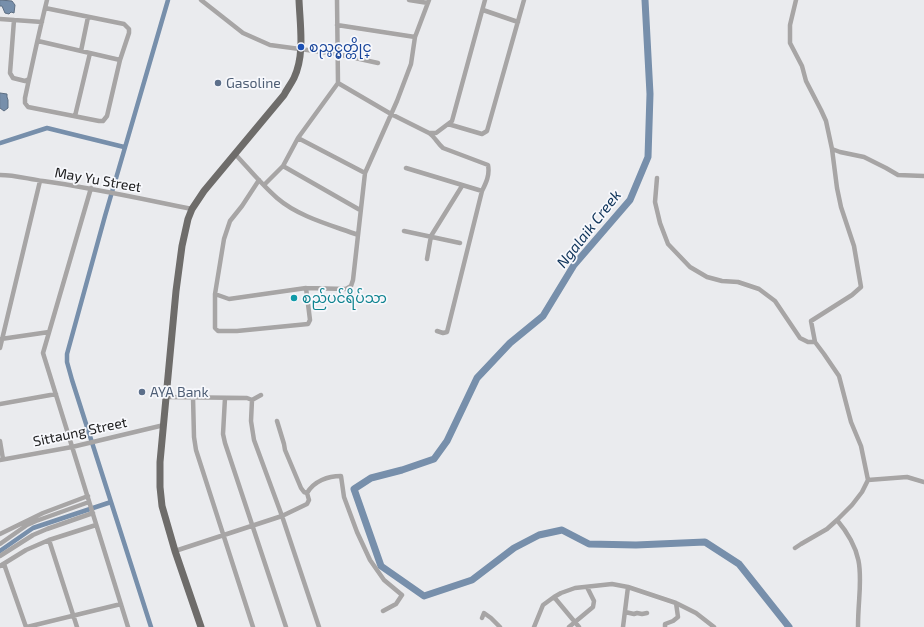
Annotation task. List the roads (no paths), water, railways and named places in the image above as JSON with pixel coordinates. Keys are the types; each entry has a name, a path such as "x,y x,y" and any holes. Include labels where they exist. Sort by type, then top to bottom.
{"main road":[{"path":"201,627 175,551 162,506 160,487 160,462 182,246 192,209 204,191 284,95 294,78 300,48 300,0"}],"street":[{"path":"45,8 124,24 127,26 130,33 120,60 105,119 99,121 28,107 25,103 29,79 38,41 45,8 47,0"},
{"path":"201,0 243,33 270,45 337,54 378,63"},
{"path":"264,185 283,166 298,138 338,83 337,0"},
{"path":"215,294 229,299 306,288 346,289 351,286 353,280 365,173 412,64 416,38 428,1 409,0"},
{"path":"428,133 436,133 452,121 485,0"},
{"path":"448,124 482,134 487,132 524,0"},
{"path":"795,548 827,529 837,520 852,505 862,492 868,480 861,446 852,422 839,376 814,342 812,321 852,295 861,287 854,246 837,188 832,149 822,110 806,81 802,66 790,43 790,26 796,0"},
{"path":"482,10 518,22"},
{"path":"81,51 88,17"},
{"path":"0,19 42,22"},
{"path":"14,20 10,73 13,78 25,81 29,79"},
{"path":"337,25 416,38"},
{"path":"38,41 120,60"},
{"path":"75,116 90,53"},
{"path":"338,83 391,114 433,135 438,144 443,148 488,165 489,170 487,180 482,191 447,332 443,333 437,331"},
{"path":"298,138 365,173"},
{"path":"832,149 864,158 898,175 914,177 924,176"},
{"path":"235,154 278,199 293,210 358,235"},
{"path":"283,166 360,210"},
{"path":"406,168 482,191"},
{"name":"May Yu Street","path":"0,174 91,188 192,209"},
{"path":"657,178 655,202 660,223 668,244 690,267 707,277 722,281 738,282 759,289 775,301 800,338 808,342 814,342"},
{"path":"259,180 242,206 230,220 224,239 215,294 216,329 218,331 237,332 308,324 310,320 306,288"},
{"path":"0,348 40,181"},
{"path":"427,258 431,237 462,186"},
{"path":"91,188 43,353 128,627"},
{"path":"404,231 460,243"},
{"path":"1,339 49,332"},
{"path":"0,404 56,394"},
{"path":"166,397 247,398 252,400 261,395"},
{"path":"193,397 194,437 196,450 253,627"},
{"path":"225,398 224,439 286,627"},
{"path":"252,400 251,421 254,440 282,516 319,627"},
{"path":"175,551 282,516 307,504 309,500 307,493 301,488 285,450 277,421"},
{"name":"Sittaung Street","path":"2,459 72,447 164,425"},
{"path":"0,440 2,459"},
{"path":"307,493 310,488 321,480 333,476 342,476 344,496 357,532 370,560 384,580 402,595 396,604 383,611"},
{"path":"868,480 907,477 924,482"},
{"path":"0,534 43,513 88,496"},
{"path":"0,544 27,525 36,521 90,504"},
{"path":"0,556 33,535 93,512"},
{"path":"837,520 848,533 859,556 861,577 858,627"},
{"path":"96,525 49,540 26,550 2,565 26,627 121,604"},
{"path":"49,540 77,627"},
{"path":"534,627 543,605 554,597 567,591 612,584 628,587 676,603 696,613 714,627"},
{"path":"569,627 593,607 594,601 587,587"},
{"path":"623,627 628,587"},
{"path":"554,597 579,627"},
{"path":"665,627 665,624 678,617 676,603"},
{"path":"625,612 634,614 647,613"},
{"path":"482,618 484,613 492,618 500,627"}],"water":[{"path":"0,0 12,1 15,5 14,13 5,13 2,6 0,6"},
{"path":"0,93 7,94 8,108 4,111 0,108"}],"waterway":[{"path":"151,627 72,380 67,362 67,354 105,216 168,0"},
{"name":"Ngalaik Creek","path":"645,0 650,94 648,157 630,200 574,265 543,316 510,343 477,378 447,441 434,459 402,470 371,478 354,489 381,566 424,596 472,580 514,548 539,535 562,530 589,544 636,545 705,542 739,564 789,627"},
{"path":"0,143 47,128 124,147"},
{"path":"0,551 33,528 111,502"}],"place":[{"name":"စည္ပင္မွတ္တိုင္","path":"301,47"},
{"name":"Gasoline","path":"218,83"},
{"name":"စည်ပင်ရိပ်သာ","path":"294,298"},
{"name":"AYA Bank","path":"142,392"}]}
